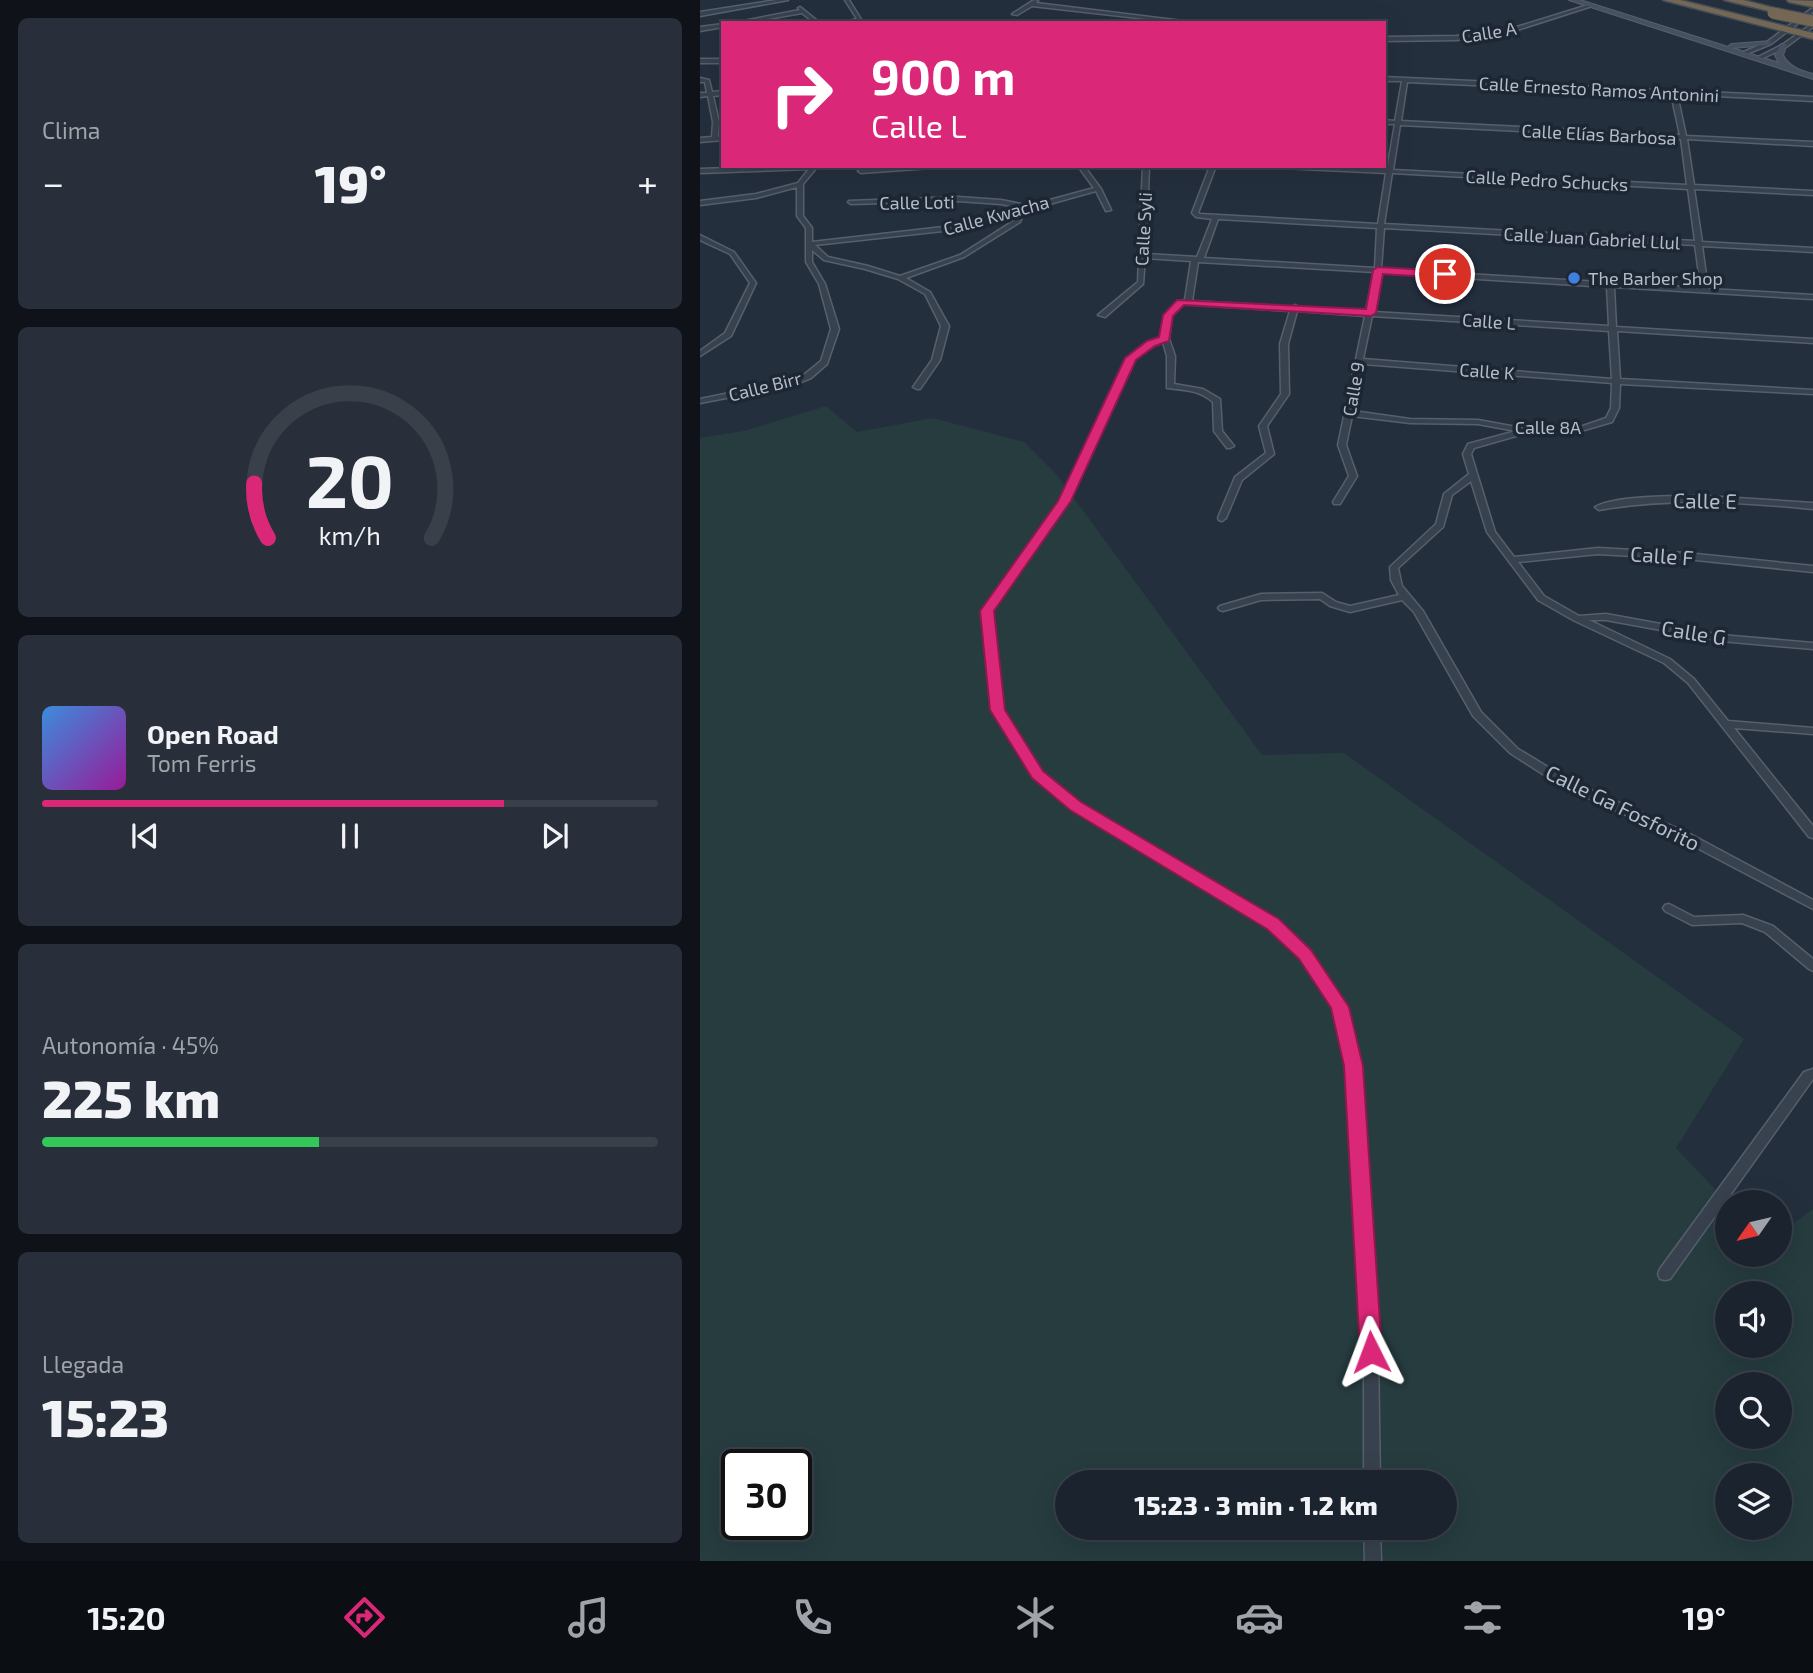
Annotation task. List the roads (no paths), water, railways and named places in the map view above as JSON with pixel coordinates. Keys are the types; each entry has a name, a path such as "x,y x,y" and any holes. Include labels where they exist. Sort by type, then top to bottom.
{"highway":[{"path":"1668,0 1813,38"},
{"path":"1704,0 1775,11"},
{"path":"1729,0 1813,21"},
{"path":"1792,0 1813,4"},
{"path":"1744,20 1768,32 1769,43"},
{"path":"1784,46 1813,38"}],"street":[{"path":"700,15 786,0"},
{"path":"847,0 862,21"},
{"path":"1015,14 1038,0"},
{"path":"1573,0 1813,77"},
{"path":"1031,4 1180,21"},
{"path":"797,6 816,21"},
{"name":"Calle A","path":"1386,39 1456,38 1508,31 1590,6"},
{"path":"762,21 803,10"},
{"path":"1742,54 1769,43 1813,10"},
{"path":"1756,59 1784,46 1813,21"},
{"path":"700,29 721,25"},
{"path":"714,26 721,33"},
{"path":"1711,44 1742,46 1769,43"},
{"path":"1784,46 1779,55 1782,62 1798,72"},
{"path":"700,61 721,61"},
{"name":"Calle Ernesto Ramos Antonini","path":"1386,79 1813,99"},
{"path":"700,80 707,81 719,121 719,138 700,140"},
{"name":"Calle 9","path":"1337,502 1353,476 1342,445 1358,361 1371,313 1378,270 1379,236 1405,80"},
{"path":"700,95 721,93"},
{"path":"1674,93 1684,138 1705,291"},
{"name":"Calle Elías Barbosa","path":"1386,122 1813,144"},
{"path":"700,171 786,168"},
{"path":"700,204 756,196 800,184 813,168"},
{"path":"860,170 896,168"},
{"path":"1083,168 1098,188 1108,210"},
{"name":"Calle Syli","path":"1102,315 1141,283 1140,256 1146,168"},
{"name":"Calle Juan Gabriel Llul","path":"1212,168 1195,212 1203,216 1813,250"},
{"name":"Calle Pedro Schucks","path":"1313,168 1813,193"},
{"name":"Calle Birr","path":"700,401 790,383 808,376 824,362 835,329 822,284 809,262 809,228 800,216 800,184"},
{"name":"Calle Kwacha","path":"810,244 934,232 1098,188"},
{"name":"Calle Loti","path":"851,202 1002,201 1024,207"},
{"path":"900,278 980,247 1018,221 1020,215 1015,209"},
{"path":"1216,217 1197,258 1188,302 1181,302 1168,315 1165,339 1171,356 1170,386 1194,387 1207,391 1217,401 1218,431 1230,446"},
{"path":"700,243 700,236 732,253 753,283 728,334 700,354"},
{"path":"810,244 826,259 866,267 900,278 928,293 945,326 936,360 917,387"},
{"path":"1140,256 1813,298"},
{"name":"Calle 8A","path":"1350,413 1410,421 1478,422 1527,431 1581,429 1609,420 1615,408 1616,380 1610,284"},
{"name":"Calle L","path":"1188,302 1813,341"},
{"path":"1222,518 1238,480 1270,454 1263,426 1285,394 1284,344 1295,307"},
{"path":"1165,339 1151,344 1131,358 1064,501 987,611 998,710 1037,775 1076,806 1273,924 1305,954 1340,1007 1354,1066 1371,1352 1372,1470"},
{"name":"Calle K","path":"1358,361 1813,392"},
{"path":"1527,431 1471,446 1467,454 1491,533 1541,598 1576,618 1667,661 1691,681 1813,833"},
{"name":"Calle Ga Fosforito","path":"1473,475 1448,494 1440,525 1394,567 1393,579 1404,597 1418,611 1476,714 1514,751 1567,784 1686,837 1813,905"},
{"name":"Calle E","path":"1598,507 1632,500 1687,499 1728,499 1813,506"},
{"name":"Calle F","path":"1511,560 1598,551 1686,556 1813,569"},
{"path":"1223,608 1261,597 1322,596 1333,604 1350,609 1404,597"},
{"name":"Calle G","path":"1576,618 1606,617 1721,638 1813,646"},
{"path":"1724,724 1813,731"},
{"path":"1669,908 1692,921 1743,919 1769,929 1813,966"},
{"path":"1665,1274 1808,1076 1813,1074"},
{"path":"1372,1540 1373,1561"}],"place":[{"name":"The Barber Shop","path":"1574,278"}]}
